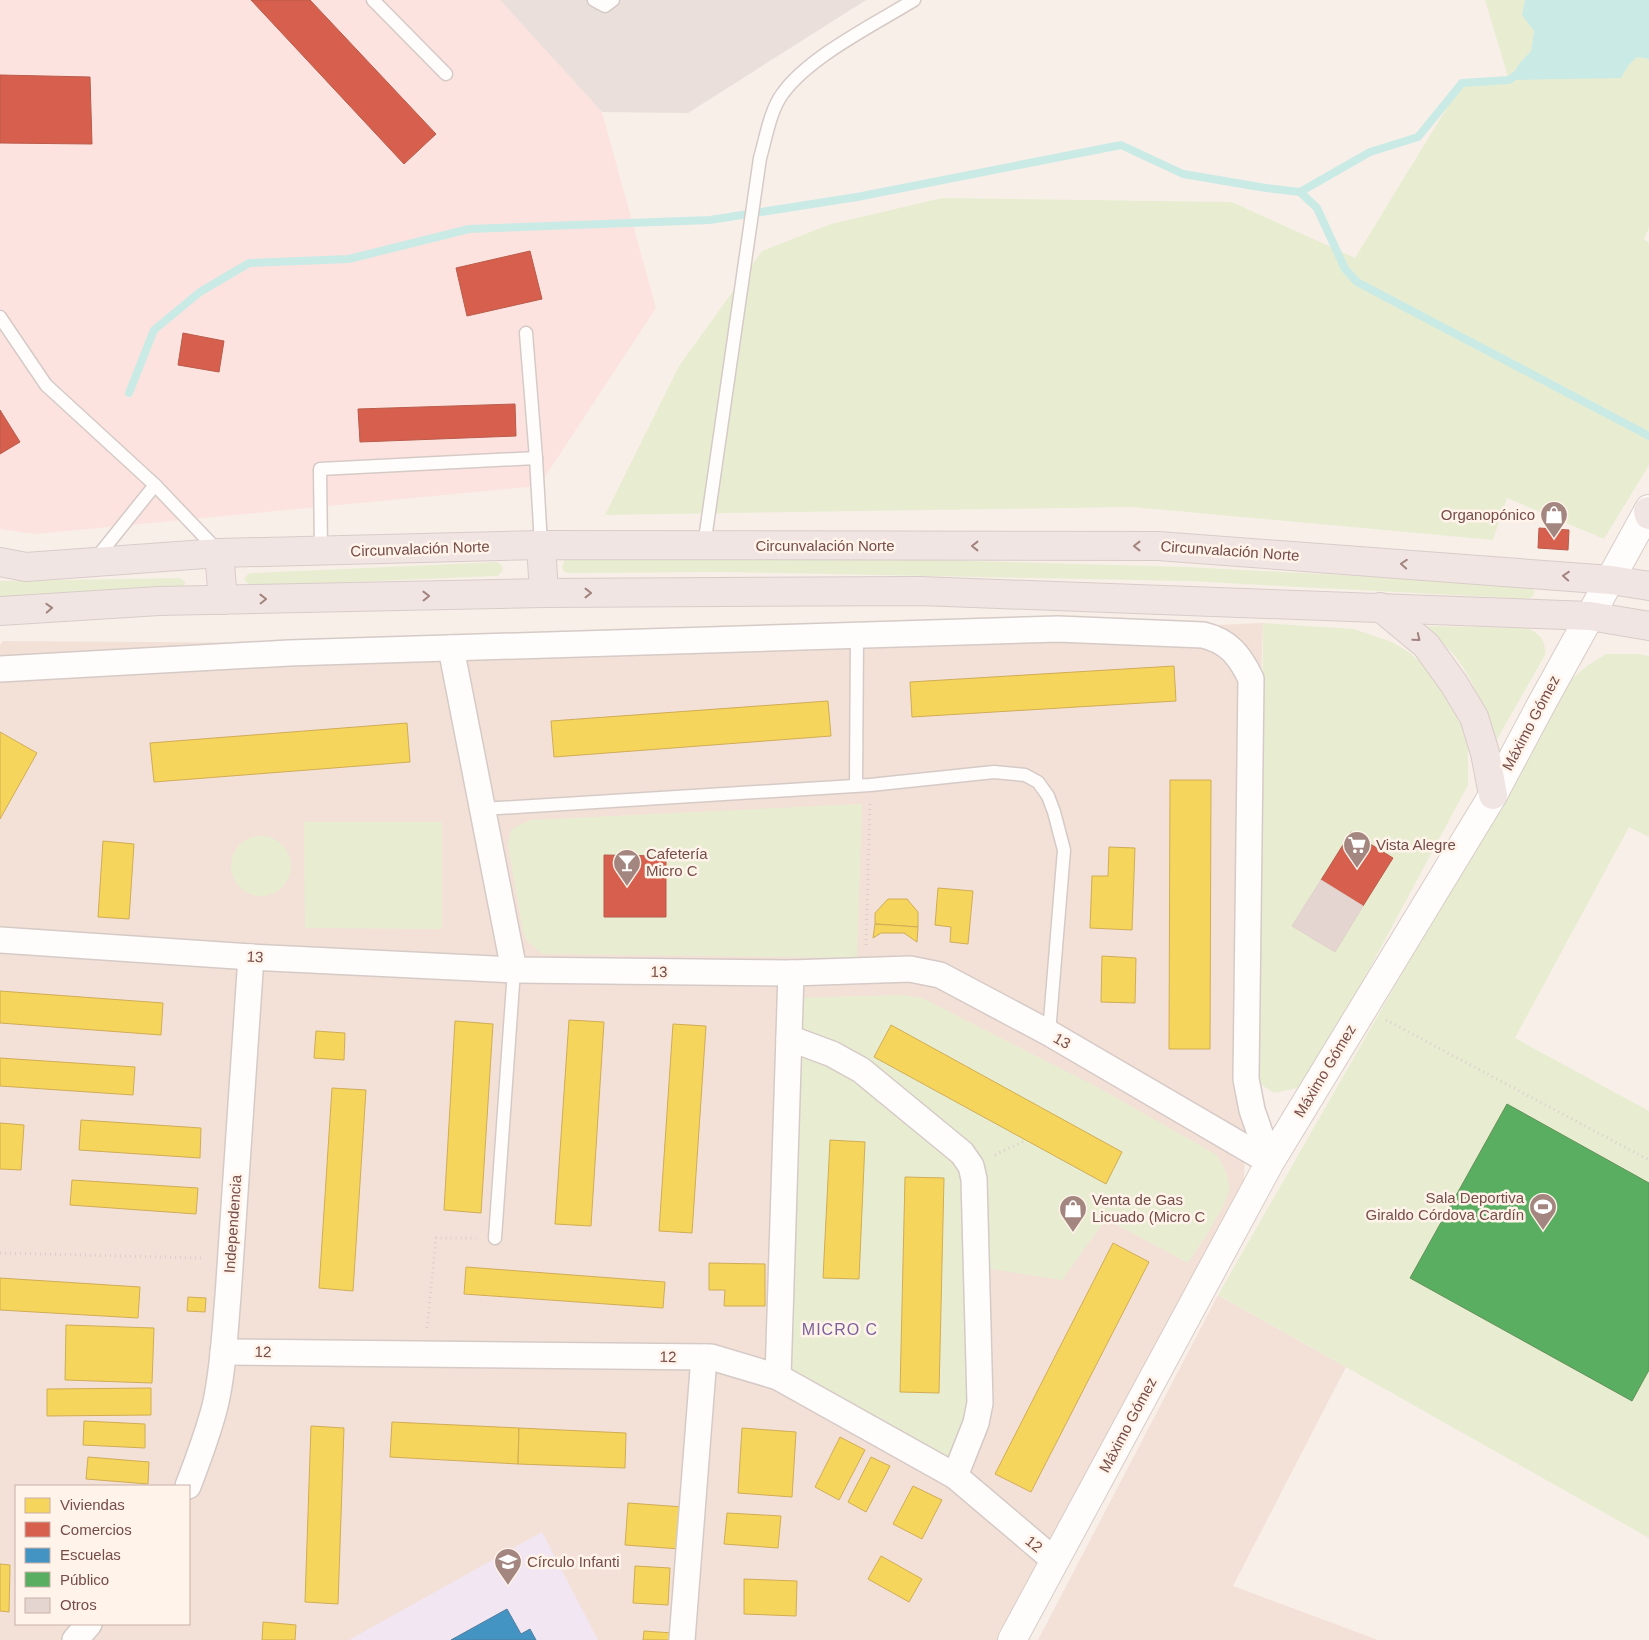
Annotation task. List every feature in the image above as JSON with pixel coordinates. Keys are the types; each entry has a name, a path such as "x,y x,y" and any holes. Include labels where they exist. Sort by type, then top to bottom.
{"highway":[{"name":"Circunvalación Norte","path":"0,562 26,567 220,553 321,552 541,545 1158,546 1611,580 1649,586"},
{"path":"541,545 544,593"},
{"path":"220,553 223,600"},
{"path":"0,611 159,601 544,593 920,590 1590,616 1649,626"},
{"path":"1380,607 1426,645 1454,684 1474,717 1485,753 1493,795"}],"main road":[{"name":"Máximo Gómez","path":"1012,1640 1270,1162 1493,795 1649,511"}],"street":[{"path":"0,669 289,653 1058,629 1203,635 1215,638 1230,648 1243,662 1251,679 1246,1079 1252,1110 1270,1162"},
{"path":"451,648 514,970"},
{"name":"13","path":"0,940 251,957 514,970 791,973 910,969 940,975 1049,1033 1270,1162"},
{"name":"Independencia","path":"188,1485 216,1405 223,1352 251,957"},
{"path":"778,1377 791,973"},
{"path":"789,1038 832,1054 861,1070 962,1153 971,1166 974,1179 980,1403 976,1423 955,1476"},
{"name":"12","path":"223,1352 711,1358 778,1377 955,1476 1054,1560"},
{"path":"682,1640 704,1357"},
{"path":"75,1640 88,1625"}],"lane":[{"path":"373,0 446,74"},
{"path":"594,0 605,6 613,0"},
{"path":"704,546 760,158 770,122 782,94 802,73 834,48 914,0"},
{"path":"0,317 46,385 155,485 220,553"},
{"path":"526,333 541,545"},
{"path":"321,552 320,469 536,458"},
{"path":"93,562 155,485"},
{"path":"856,785 857,635"},
{"path":"482,809 870,785 994,772 1025,775 1038,782 1048,796 1059,827 1064,850 1049,1033"},
{"path":"495,1238 514,970"}],"path":[{"path":"865,971 870,785"},
{"path":"1364,1008 1649,1160"},
{"path":"971,1166 1026,1140"},
{"path":"424,1354 436,1238 495,1238"},
{"path":"0,1253 230,1258"}],"shaded area":[{"path":"0,0 500,0 602,112 656,308 539,486 35,534 0,529"},
{"path":"500,0 866,0 688,113 602,112"},
{"path":"1263,623 1244,1180 999,1640 0,1640 0,645 3,641 721,646"},
{"path":"1218,1295 1346,1367 1233,1586 1378,1640 1038,1640"},
{"name":"Círculo Infanti","path":"542,1532 598,1640 349,1640"}],"green space":[{"path":"1485,0 1525,0 1523,15 1534,31 1531,51 1519,64 1621,78 1628,66 1637,57 1649,59 1649,228 1644,239 1649,243 1649,465 1604,539 1507,498 1493,540 1132,507 605,515 679,366 762,251 831,224 942,198 1232,202 1355,258 1462,83 1509,80"},
{"path":"568,558 859,558 1189,567 1530,585 1535,592 1529,599 1186,581 722,572 568,573 564,572 562,567 564,561"},
{"path":"497,562 501,564 503,570 498,576 253,586 250,586 244,579 248,574 252,573"},
{"path":"180,578 185,582 184,588 0,599 0,581"},
{"path":"1263,623 1354,629 1392,642 1410,653 1430,671 1458,716 1468,749 1468,785 1342,1020 1302,1087 1274,1093 1260,1084"},
{"path":"1420,626 1527,628 1541,638 1545,655 1495,743 1486,715 1467,674 1450,650"},
{"path":"1606,654 1649,656 1649,837 1629,827 1515,1038 1649,1111 1649,1538 1218,1295 1570,680"},
{"path":"862,804 857,958 542,954 527,941 523,931 508,845 511,830 532,820"},
{"path":"304,822 442,822 442,929 305,928"},
{"path":"261,836 278,841 286,849 291,866 286,883 278,891 261,896 244,891 236,883 231,866 236,849 244,841"},
{"path":"903,995 922,998 1099,1088 1217,1155 1229,1183 1228,1194 1224,1204 1188,1263 1106,1219 1062,1280 977,1267 980,1403 955,1476 778,1377 791,998"}],"water":[{"path":"1525,0 1649,0 1649,59 1637,57 1628,66 1621,78 1509,80 1519,64 1531,51 1534,31 1522,15"}],"building: Viviendas":[{"path":"1174,666 1176,701 912,717 910,682"},
{"path":"828,701 831,736 554,757 551,721"},
{"path":"407,723 410,762 154,782 150,743"},
{"path":"0,732 37,753 0,819"},
{"path":"1170,780 1211,780 1210,1049 1169,1049"},
{"path":"103,841 134,844 129,919 98,917"},
{"path":"1109,847 1135,848 1132,930 1090,928 1092,876 1108,876"},
{"path":"938,888 973,891 968,944 950,942 951,927 935,925"},
{"path":"888,899 907,899 918,912 918,927 875,924 875,913"},
{"path":"875,924 918,927 917,942 904,933 881,933 873,938"},
{"path":"1102,956 1136,958 1135,1003 1101,1002"},
{"path":"0,991 163,1003 161,1035 0,1023"},
{"path":"569,1020 604,1022 591,1226 555,1224"},
{"path":"455,1021 493,1024 481,1213 444,1210"},
{"path":"673,1024 706,1026 692,1233 659,1231"},
{"path":"891,1025 1122,1152 1106,1184 874,1057"},
{"path":"316,1031 345,1033 344,1060 314,1058"},
{"path":"0,1058 135,1067 133,1095 0,1086"},
{"path":"332,1088 366,1090 353,1291 319,1288"},
{"path":"81,1120 201,1128 200,1158 79,1150"},
{"path":"0,1123 24,1125 21,1170 0,1169"},
{"path":"830,1140 865,1142 859,1279 823,1278"},
{"path":"905,1177 944,1178 939,1393 900,1392"},
{"path":"72,1180 198,1188 196,1214 70,1205"},
{"path":"1113,1243 1149,1262 1031,1492 995,1474"},
{"path":"709,1263 765,1264 765,1306 724,1306 725,1290 709,1290"},
{"path":"466,1267 665,1282 663,1308 464,1294"},
{"path":"0,1278 140,1287 138,1318 0,1310"},
{"path":"188,1297 206,1298 205,1312 187,1311"},
{"path":"66,1325 154,1328 152,1383 65,1380"},
{"path":"151,1388 151,1415 47,1416 47,1389"},
{"path":"84,1421 145,1424 145,1448 83,1445"},
{"path":"392,1422 519,1428 518,1464 390,1457"},
{"path":"311,1426 344,1428 338,1604 305,1602"},
{"path":"519,1428 626,1433 625,1468 518,1464"},
{"path":"742,1428 796,1432 792,1497 738,1493"},
{"path":"840,1437 865,1450 839,1500 815,1487"},
{"path":"88,1457 149,1462 148,1484 86,1479"},
{"path":"871,1457 890,1466 866,1512 848,1502"},
{"path":"913,1486 942,1500 922,1539 893,1524"},
{"path":"628,1503 683,1507 680,1549 625,1545"},
{"path":"727,1513 781,1516 778,1548 724,1544"},
{"path":"881,1556 922,1579 909,1602 868,1579"},
{"path":"0,1564 10,1565 9,1612 0,1611"},
{"path":"635,1566 670,1568 668,1605 633,1603"},
{"path":"744,1579 797,1581 796,1616 744,1614"},
{"path":"263,1622 296,1625 295,1640 262,1640"},
{"path":"644,1631 673,1633 673,1640 643,1640"}],"building: Comercios":[{"path":"251,0 310,0 436,134 404,164"},
{"path":"0,75 90,77 92,144 0,143"},
{"path":"530,251 542,299 467,316 456,268"},
{"path":"183,333 224,341 219,372 178,365"},
{"path":"515,404 516,436 360,442 358,409"},
{"path":"0,410 20,442 0,454"},
{"name":"Organopónico","path":"1539,528 1569,530 1568,550 1538,548"},
{"name":"Vista Alegre","path":"1351,832 1393,858 1363,906 1321,880"},
{"path":"604,855 666,856 666,917 604,917"}],"building: Escuelas":[{"path":"507,1609 521,1634 530,1629 536,1640 451,1640"}],"building: Público":[{"name":"Sala Deportiva Giraldo Córdova Cardín","path":"1507,1104 1649,1183 1649,1370 1632,1401 1410,1278"}],"building: Otros":[{"path":"1321,880 1363,906 1335,952 1292,926"}],"waterway":[{"path":"129,393 154,330 200,292 249,263 349,259 469,229 710,220 857,197 1121,145 1183,174 1300,192 1370,152 1418,137 1462,83 1509,80 1516,75"},
{"path":"1300,192 1317,208 1345,269 1357,282 1649,436"}],"place":[{"name":"Organopónico","path":"1554,539"},
{"name":"Vista Alegre","path":"1357,869"},
{"name":"Cafetería Micro C","path":"627,887"},
{"name":"Sala Deportiva Giraldo Córdova Cardín","path":"1543,1231"},
{"name":"Venta de Gas Licuado (Micro C","path":"1073,1233"},
{"name":"Círculo Infanti","path":"508,1586"}],"district":[{"name":"MICRO C","path":"840,1329"}]}
